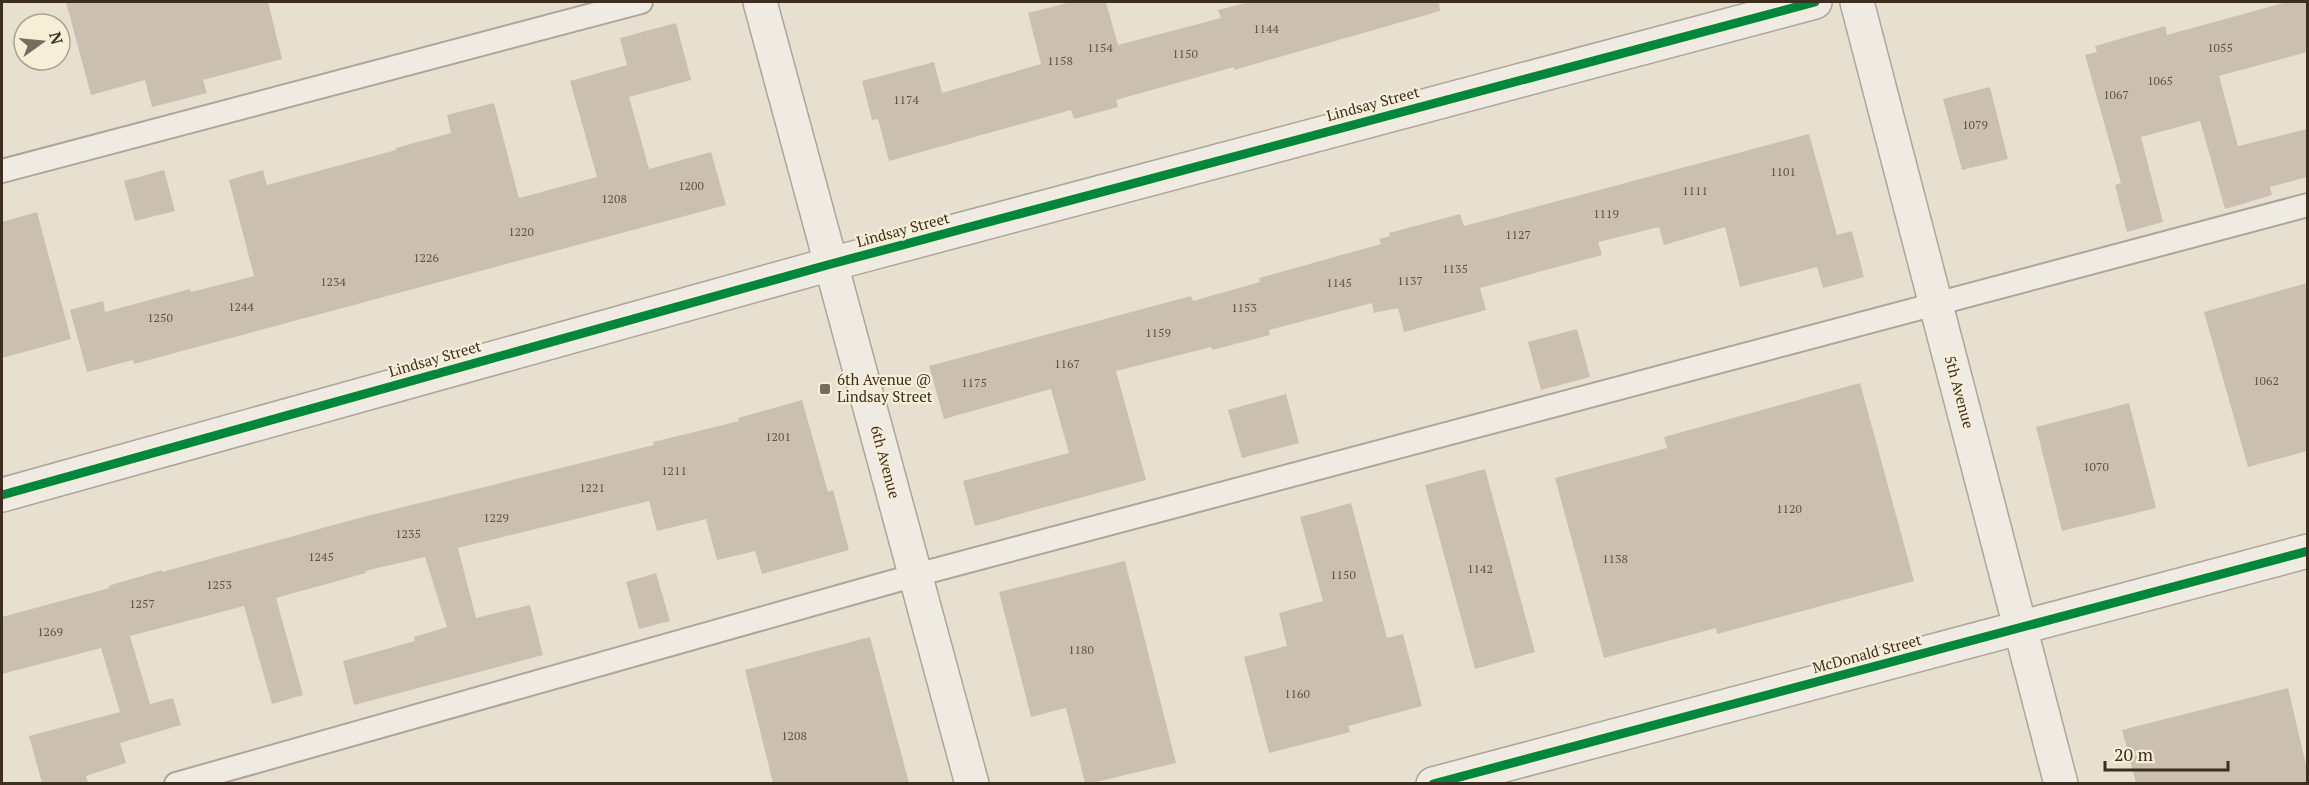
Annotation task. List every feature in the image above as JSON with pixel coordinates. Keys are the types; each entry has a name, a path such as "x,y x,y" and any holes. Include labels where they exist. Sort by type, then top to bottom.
{"street":[{"name":"6th Avenue","path":"760,2 972,783"},
{"name":"Lindsay Street","path":"2,495 831,264 1815,2"},
{"name":"5th Avenue","path":"1857,2 2061,783"},
{"name":"McDonald Street","path":"1433,783 2021,629 2307,551"}],"lane":[{"path":"2,171 641,2"},
{"path":"176,783 916,574 2307,205"}],"building":[{"path":"66,2 268,2 282,59 203,80 207,93 152,107 145,80 91,95 72,24 72,12 69,12"},
{"path":"1071,2 1106,2 1118,45 1221,18 1218,10 1249,2 1439,2 1440,11 1234,70 1234,67 1116,100 1118,107 1074,119 1071,110 889,161 878,119 872,120 862,81 934,62 942,93 1041,64 1028,13"},
{"path":"2287,2 2307,2 2307,52 2219,76 2238,146 2307,129 2307,177 2270,187 2272,195 2225,209 2200,121 2141,137 2163,222 2127,232 2115,185 2121,183 2085,55 2097,52 2095,46 2165,26 2167,35"},
{"path":"676,23 691,80 629,97 649,169 711,152 726,205 134,364 133,360 87,372 70,310 103,301 105,312 190,289 191,292 254,276 229,180 263,170 267,185 396,150 396,148 451,133 447,115 494,103 519,198 597,177 570,81 627,65 620,38"},
{"path":"1990,87 2008,159 1962,170 1943,99"},
{"path":"1809,134 1837,235 1852,231 1864,277 1823,288 1817,267 1740,287 1725,227 1664,245 1659,227 1598,242 1602,255 1480,288 1486,310 1404,332 1398,308 1374,313 1372,303 1269,330 1270,335 1116,371 1146,480 975,526 963,481 1069,453 1051,389 944,419 929,366 1191,296 1193,301 1260,282 1259,278 1381,244 1379,239 1390,236 1389,233 1460,214 1464,226"},
{"path":"164,170 175,211 135,221 124,181"},
{"path":"37,212 71,339 2,358 2,222"},
{"path":"2307,283 2307,451 2248,467 2204,312"},
{"path":"1577,329 1590,377 1541,390 1528,342"},
{"path":"1860,383 1914,581 1717,634 1716,628 1604,658 1555,478 1667,448 1664,437"},
{"path":"1286,394 1299,443 1242,458 1228,410"},
{"path":"802,400 828,492 833,490 849,550 762,574 755,551 717,560 706,519 657,531 649,501 458,548 476,618 530,605 543,655 354,705 343,661 415,641 414,637 447,627 425,557 365,571 366,573 276,598 303,695 272,704 244,606 130,636 150,704 173,698 181,725 120,743 126,763 86,776 88,783 42,783 29,736 120,712 101,648 2,674 2,617 109,588 108,586 162,570 162,572 363,517 654,445 653,442 739,421 738,418"},
{"path":"2129,403 2156,508 2062,531 2036,427"},
{"path":"1485,469 1535,652 1475,669 1425,485"},
{"path":"1351,503 1387,638 1403,634 1422,706 1348,726 1350,732 1269,753 1244,657 1287,646 1279,613 1323,601 1300,517"},
{"path":"1125,561 1176,763 1085,783 1066,708 1031,717 999,592"},
{"path":"656,573 670,621 639,629 626,582"},
{"path":"870,637 909,783 773,783 745,670"},
{"path":"2288,688 2307,769 2307,783 2136,783 2122,730"}],"cycle path":[{"path":"2,495 831,264 1815,2"},
{"path":"1433,784 2308,551"}],"place":[{"name":"6th Avenue @ Lindsay Street","path":"825,389"}]}
